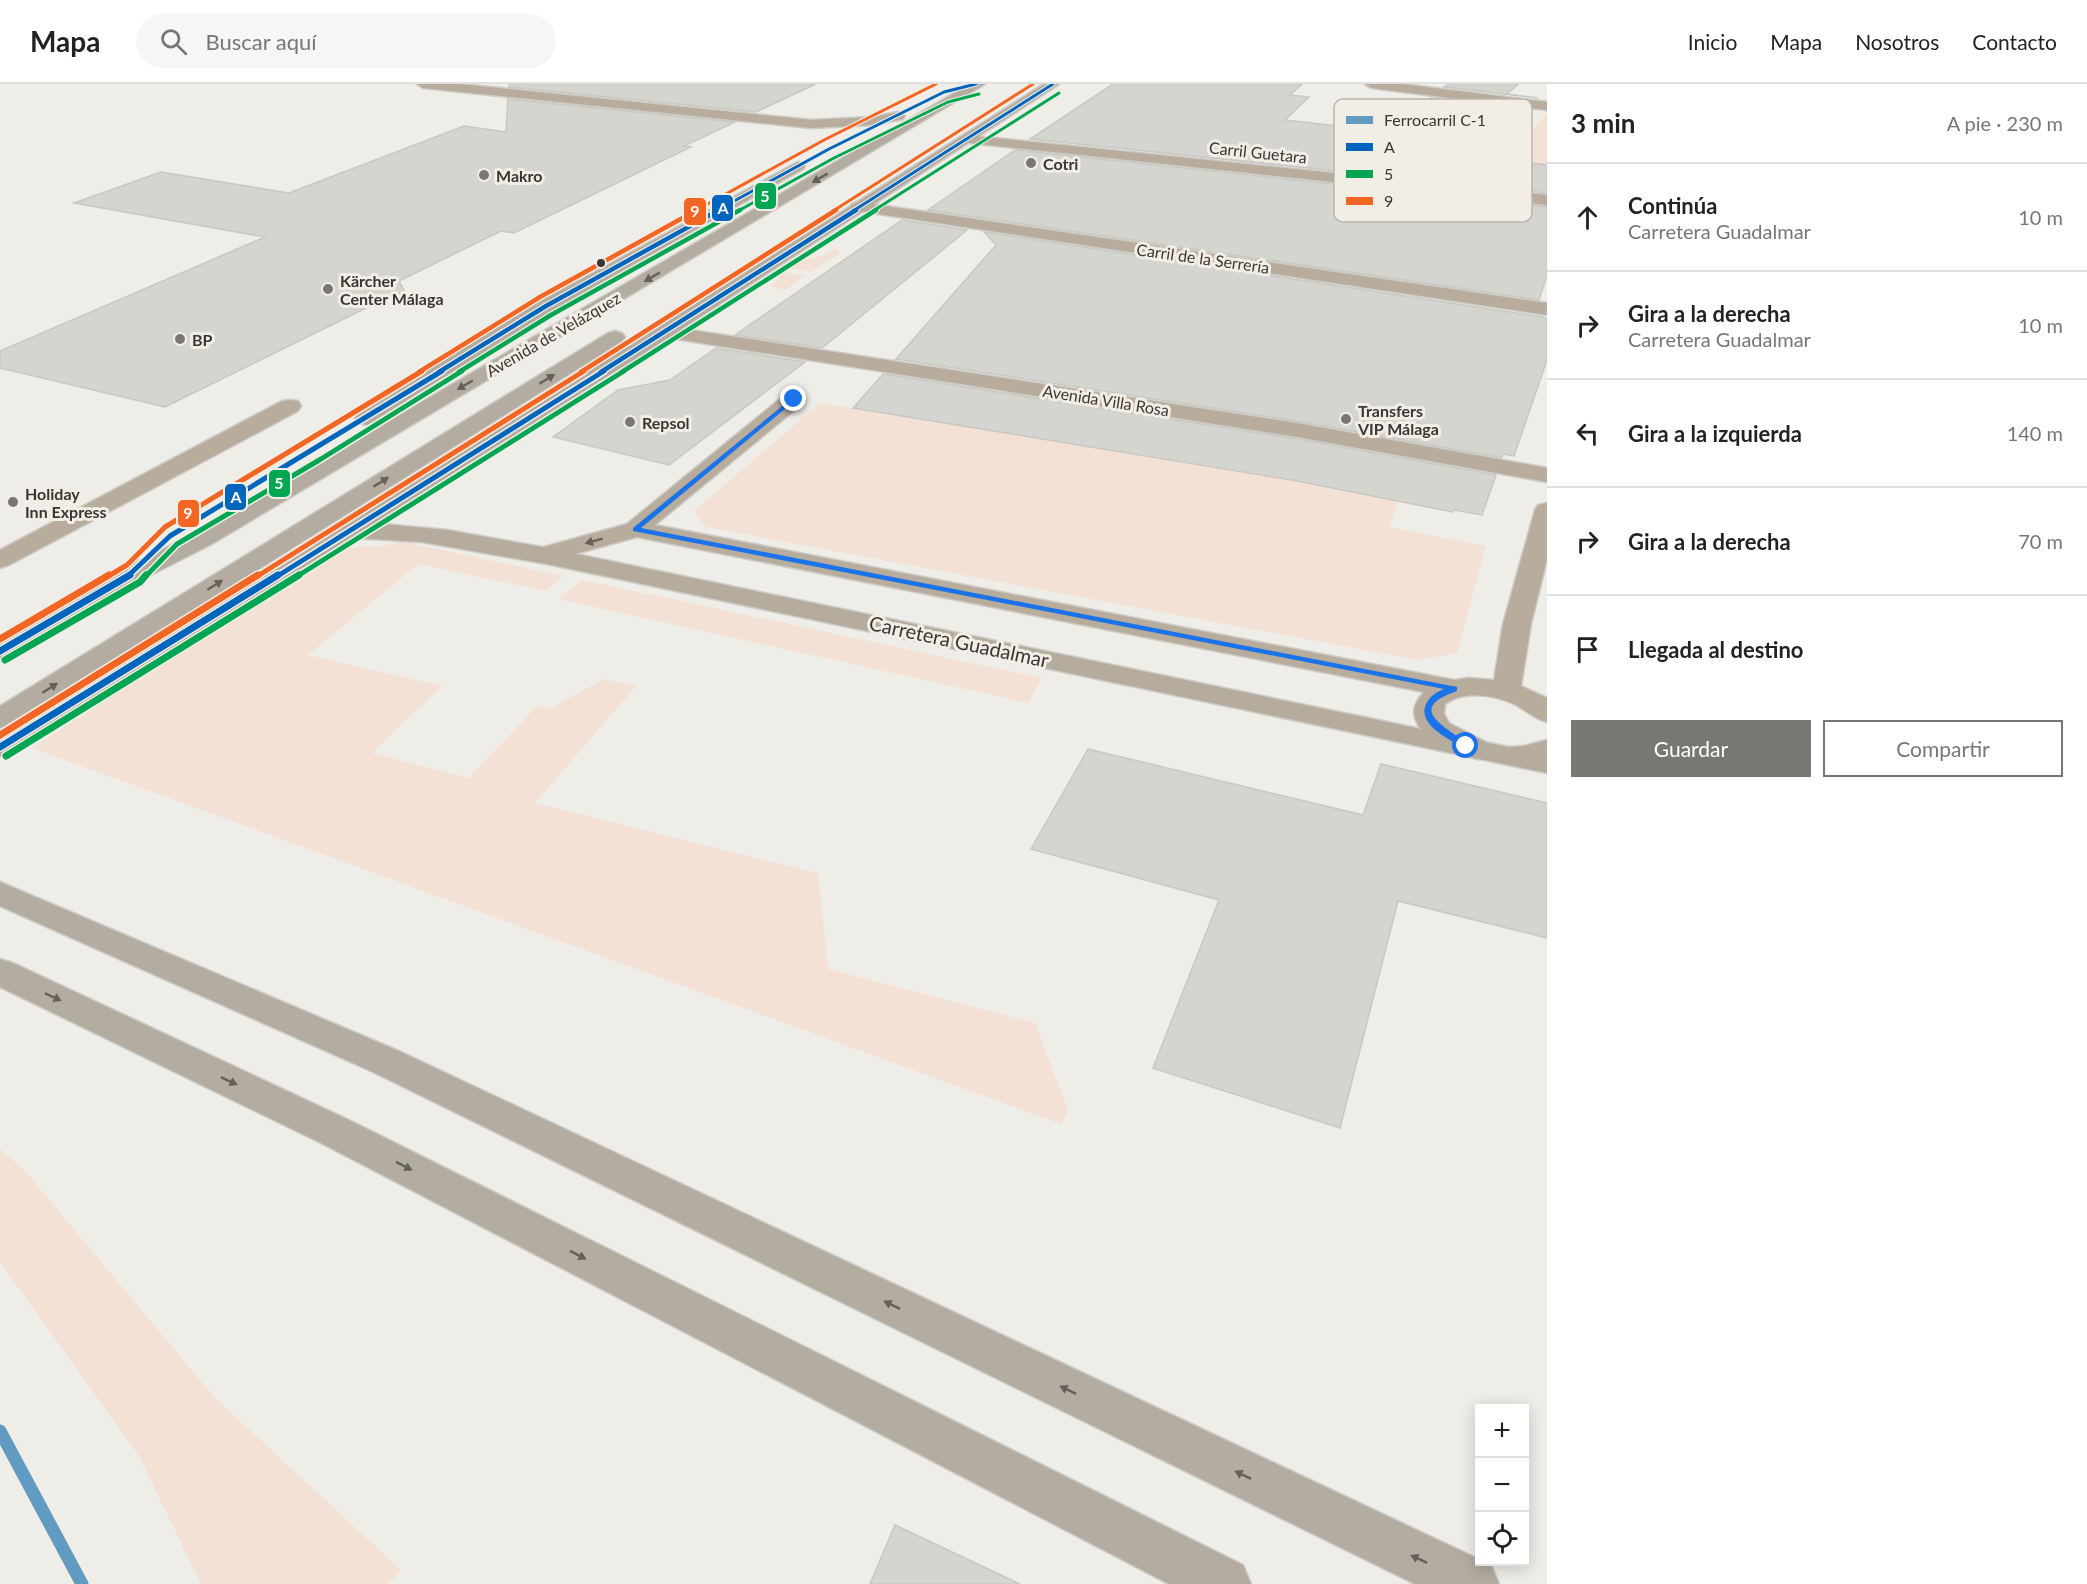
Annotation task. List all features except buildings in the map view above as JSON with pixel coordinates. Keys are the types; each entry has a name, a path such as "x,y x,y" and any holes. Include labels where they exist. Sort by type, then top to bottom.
{"highway":[{"path":"134,573 170,536 315,450 546,306 829,149 945,92 977,84"},
{"name":"Avenida de Velázquez","path":"0,651 134,573 201,540 977,84"},
{"name":"Avenida de Velázquez","path":"0,719 1023,84"},
{"path":"0,747 404,497 1053,84"},
{"path":"0,893 387,1062 1472,1584"},
{"path":"0,972 336,1132 1224,1584"}],"street":[{"path":"423,84 811,124 855,123 898,116"},
{"path":"1371,84 1491,99"},
{"path":"1532,104 1547,106"},
{"path":"811,124 825,130 834,139 829,149"},
{"name":"Carril Guetara","path":"965,140 1334,178"},
{"name":"Carril Guetara","path":"1532,198 1547,200"},
{"name":"Carril de la Serrería","path":"858,207 1547,309"},
{"name":"Avenida Villa Rosa","path":"664,332 1286,428 1547,475"},
{"path":"542,555 636,529 794,399"},
{"path":"0,560 290,406"},
{"path":"404,497 404,507 415,522 432,534"},
{"path":"1506,692 1517,624 1547,510"},
{"path":"636,529 1454,689 1470,687 1506,692 1526,699 1547,713"},
{"name":"Carretera Guadalmar","path":"346,532 374,530 432,534 542,555 1547,764"},
{"name":"Carretera Guadalmar","path":"1454,689 1432,700 1429,708 1430,717 1437,728 1450,737 1496,753 1525,755 1547,749"}],"shaded area":[{"path":"1547,113 1547,165 1532,163 1532,131"},
{"path":"834,249 840,253 811,272 781,266 821,256"},
{"path":"779,271 805,276 785,290 769,286 779,280"},
{"path":"820,403 1292,480 1398,501 1389,527 1486,546 1457,653 1418,660 706,527 694,511"},
{"path":"401,541 562,576 546,591 418,564 308,655 442,686 372,753 469,778 536,707 551,708 604,679 636,686 535,803 818,873 828,969 1035,1023 1068,1110 1061,1124 32,748 341,549 381,546"},
{"path":"581,580 1042,678 1028,703 559,599"},
{"path":"0,1149 26,1172 215,1398 401,1570 388,1584 201,1584 139,1456 0,1262"}],"rail line":[{"name":"C-1","path":"0,1431 82,1584"}],"transit line":[{"name":"9","path":"0,639 127,565 165,527 310,441 540,297 824,140 936,84"},
{"name":"A","path":"0,651 134,573 170,536 315,450 546,306 829,149 944,92 976,84"},
{"name":"9","path":"0,735 438,464 1033,84"},
{"name":"A","path":"0,747 444,473 1053,84"},
{"name":"5","path":"6,756 450,482 1059,93"},
{"name":"5","path":"5,660 140,582 177,544 321,459 551,315 834,158 948,102 979,94"}],"place":[{"name":"Cotri","path":"1031,163"},
{"name":"Makro","path":"484,175"},
{"name":"Kärcher Center Málaga","path":"328,289"},
{"name":"BP","path":"180,339"},
{"name":"Transfers VIP Málaga","path":"1346,419"},
{"name":"Repsol","path":"630,422"},
{"name":"Holiday Inn Express","path":"13,502"}],"route":[{"path":"794,399 636,529 1454,689 1432,700 1429,708 1430,717 1437,728 1466,746"}]}
